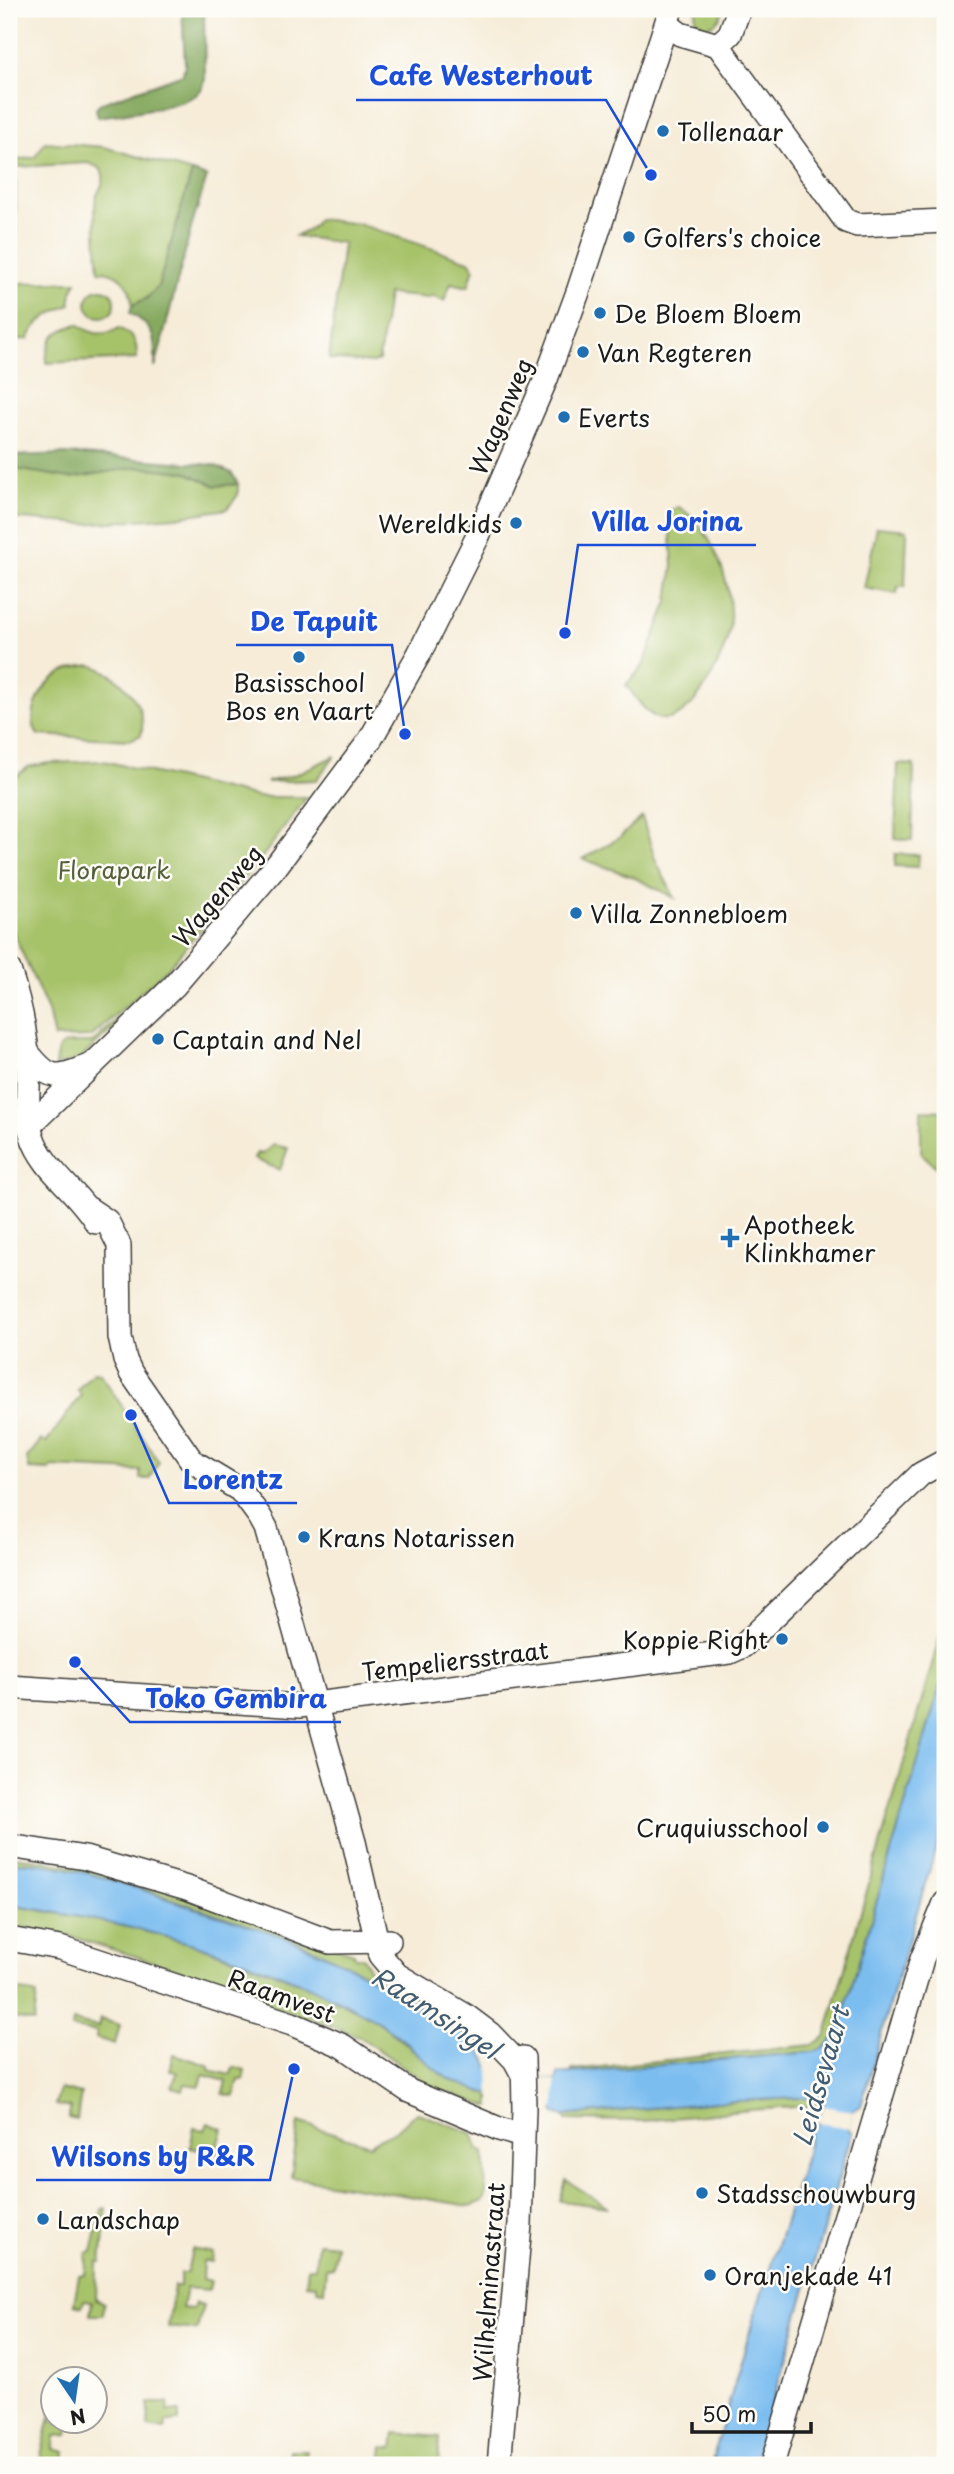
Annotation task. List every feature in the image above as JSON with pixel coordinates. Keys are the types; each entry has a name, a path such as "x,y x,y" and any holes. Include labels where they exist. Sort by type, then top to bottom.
{"street":[{"path":"718,45 730,34 740,9"},
{"path":"669,16 680,34 718,45 846,221 851,224 945,220"},
{"name":"Wagenweg","path":"29,1126 174,986 278,865 370,740 419,654 478,536 545,379 582,280 669,16"},
{"path":"9,970 20,1006 27,1052 29,1126 38,1150 89,1209 115,1252 110,1342 115,1364 137,1402 183,1466 196,1469 230,1499 254,1509 266,1528 384,1942 331,1942 187,1888 85,1858 9,1846"},
{"path":"27,1052 41,1070 51,1075 68,1074 92,1066"},
{"name":"Tempeliersstraat","path":"9,1687 244,1703 314,1704 730,1652 743,1646 921,1474 945,1461"},
{"path":"772,2465 922,1959 945,1904"},
{"name":"Raamvest","path":"9,1940 60,1948 292,2024 343,2046 409,2091 522,2136"},
{"name":"Wilhelminastraat","path":"384,1942 409,1966 497,2020 508,2029 521,2051 523,2103 520,2224 499,2465"}],"green space":[{"path":"182,9 204,9 205,81 201,90 187,100 176,103 98,117 96,109 99,104 183,74 185,64"},
{"path":"696,9 724,9 717,21 705,27 695,19"},
{"path":"45,142 104,147 192,172 158,287 146,299 132,305 127,285 118,276 99,271 95,212 96,198 103,180 100,168 88,163 16,167 16,283 77,282 72,291 70,305 45,318 28,339 9,340 9,161 35,157"},
{"path":"192,172 207,177 155,368 152,335 145,324 130,313 132,305 146,299 158,287"},
{"path":"318,219 359,224 469,261 474,268 468,287 451,283 444,301 431,296 388,294 379,360 373,363 329,359 343,243 296,236 310,229"},
{"path":"101,289 111,293 115,303 111,313 101,317 91,313 87,303 91,293"},
{"path":"78,324 98,334 119,328 134,340 137,359 46,363 48,347 53,337"},
{"path":"69,454 214,465 232,473 238,484 216,486 185,472 138,467 71,478 9,468 9,456"},
{"path":"138,467 185,472 216,486 238,484 238,495 227,509 176,517 83,524 9,518 9,468 71,478"},
{"path":"679,507 703,530 720,562 729,598 730,615 726,643 713,673 692,703 680,714 668,719 651,714 626,685 643,666 668,601 673,565 669,511"},
{"path":"877,527 907,530 905,587 898,587 897,594 864,588"},
{"path":"92,665 112,675 136,702 142,723 141,735 130,740 38,735 34,727 34,710 47,685 67,670"},
{"path":"335,756 316,780 267,782 294,775"},
{"name":"Florapark","path":"104,761 258,797 307,797 263,856 168,968 91,1037 54,1038 48,1011 9,923 9,782 28,767 49,763"},
{"path":"898,764 914,765 912,840 895,839"},
{"path":"642,817 656,862 675,898 631,876 583,859 620,837"},
{"path":"895,854 919,855 918,867 895,866"},
{"path":"159,981 164,981 161,988 139,1004 78,1060 55,1066 61,1046 70,1043 92,1043"},
{"path":"921,1110 945,1111 945,1175 921,1153"},
{"path":"273,1145 288,1148 280,1170 254,1159 257,1153 262,1154"},
{"path":"93,1372 100,1373 159,1462 149,1479 140,1479 140,1471 51,1467 50,1470 29,1469 27,1458 41,1440 46,1443 81,1395 77,1390"},
{"path":"945,1619 945,1670 837,2036 823,2049 813,2052 571,2073 572,2070 812,2045 825,2037"},
{"path":"9,1855 80,1867 141,1882 354,1953 355,1957 363,1957 369,1969 381,1982 299,1942 128,1884 52,1866 9,1862"},
{"path":"9,1905 118,1924 196,1945 311,1987 379,2022 449,2079 490,2095 490,2107 434,2088 360,2037 308,2017 304,2018 167,1966 69,1936 9,1926"},
{"path":"18,1990 37,1995 34,2022 9,2017 12,2000 17,1999"},
{"path":"100,2019 120,2025 115,2044 96,2038 97,2032 72,2028 73,2021 98,2027"},
{"path":"174,2054 210,2066 209,2070 230,2075 234,2067 245,2070 243,2080 239,2080 234,2096 223,2094 226,2081 203,2075 200,2086 185,2084 183,2090 172,2087 177,2073 170,2070"},
{"path":"60,2089 81,2094 77,2120 68,2118 71,2108 55,2105"},
{"path":"819,2097 823,2105 644,2121 566,2120 564,2116 716,2102"},
{"path":"418,2113 472,2133 478,2148 484,2152 484,2201 470,2206 291,2177 299,2122 370,2145 398,2129"},
{"path":"208,2123 223,2129 216,2153 190,2148 194,2128 205,2130"},
{"path":"566,2180 608,2207 560,2201"},
{"path":"107,2208 101,2262 97,2262 96,2299 104,2303 103,2315 90,2315 92,2301 84,2300 82,2306 74,2304 79,2275 85,2275 87,2253 92,2252 102,2209"},
{"path":"318,2243 336,2245 333,2267 326,2268 324,2291 317,2290 317,2285 306,2284 308,2267 315,2267"},
{"path":"192,2249 213,2253 212,2262 203,2261 202,2279 211,2281 209,2290 186,2288 182,2308 193,2309 195,2303 203,2305 197,2330 168,2327 174,2286 180,2286 180,2273 187,2273"},
{"path":"149,2403 168,2403 167,2411 180,2412 179,2421 166,2422 165,2430 148,2427"},
{"path":"395,2433 440,2437 438,2465 381,2465 383,2447 393,2448"},
{"path":"46,2436 55,2436 54,2449 65,2452 62,2465 52,2465 52,2460 40,2459"},
{"path":"290,2450 306,2450 304,2463 289,2462"}],"water":[{"name":"Leidsevaart","path":"945,1670 945,1819 861,2106 852,2111 848,2128 852,2133 754,2465 711,2465 753,2320 805,2159 811,2127 819,2123 823,2106 819,2097 716,2102 564,2116 554,2113 554,2107 489,2094 451,2080 388,2029 356,2009 274,1972 200,1946 124,1926 9,1905 9,1862 74,1870 117,1882 271,1932 317,1951 380,1982 453,2026 479,2048 489,2068 556,2081 558,2074 813,2052 823,2049 837,2036"}],"pier":[{"path":"489,2066 556,2081 555,2109 490,2096"},
{"path":"823,2106 853,2111 849,2128 818,2123"}],"place":[{"name":"Tollenaar","path":"663,131"},
{"name":"Cafe Westerhout","path":"651,175"},
{"name":"Golfers's choice","path":"629,237"},
{"name":"De Bloem Bloem","path":"600,313"},
{"name":"Van Regteren","path":"583,352"},
{"name":"Everts","path":"564,417"},
{"name":"Wereldkids","path":"516,523"},
{"name":"Villa Jorina","path":"565,633"},
{"name":"Basisschool Bos en Vaart","path":"299,657"},
{"name":"De Tapuit","path":"405,734"},
{"name":"Villa Zonnebloem","path":"576,913"},
{"name":"Captain and Nel","path":"158,1039"},
{"name":"Apotheek Klinkhamer","path":"730,1238"},
{"name":"Lorentz","path":"131,1415"},
{"name":"Krans Notarissen","path":"304,1537"},
{"name":"Koppie Right","path":"782,1639"},
{"name":"Toko Gembira","path":"75,1662"},
{"name":"Cruquiusschool","path":"823,1827"},
{"name":"Wilsons by R&R","path":"294,2069"},
{"name":"Stadsschouwburg","path":"702,2193"},
{"name":"Landschap","path":"43,2219"},
{"name":"Oranjekade 41","path":"710,2275"}],"water label":[{"name":"Raamsingel","path":"436,2012"}]}
